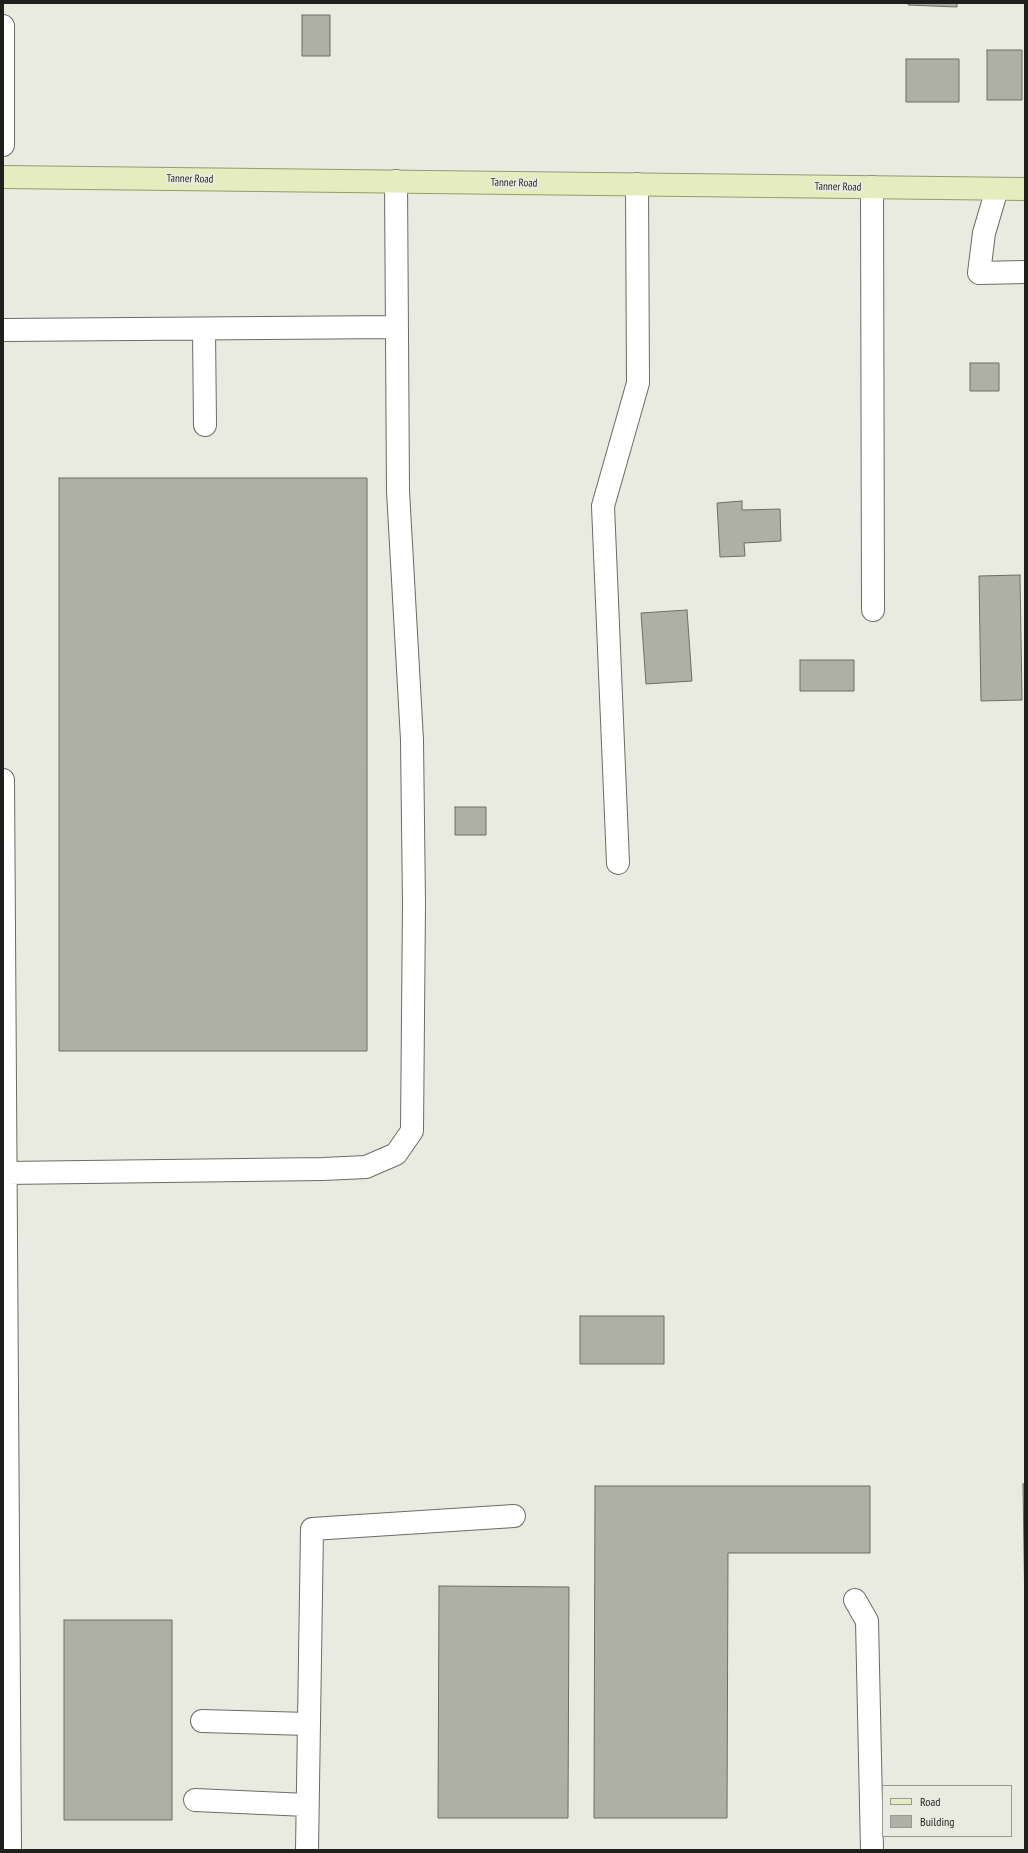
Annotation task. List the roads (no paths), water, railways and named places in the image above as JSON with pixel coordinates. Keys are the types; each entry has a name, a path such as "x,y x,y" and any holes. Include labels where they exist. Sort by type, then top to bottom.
{"main road":[{"name":"Tanner Road","path":"3,177 1025,189"}],"street":[{"path":"3,26 3,145"},
{"path":"6,1173 323,1169 366,1167 396,1154 412,1130 414,904 412,755 398,491 396,181"},
{"path":"618,864 603,506 638,383 637,184"},
{"path":"872,187 873,610"},
{"path":"997,188 984,233 979,273 1025,272"},
{"path":"3,330 396,327"},
{"path":"204,328 206,425"},
{"path":"3,780 10,1850"},
{"path":"306,1850 312,1529 514,1516"},
{"path":"855,1600 867,1621 872,1850"},
{"path":"202,1721 308,1724"},
{"path":"196,1800 307,1804"}]}
